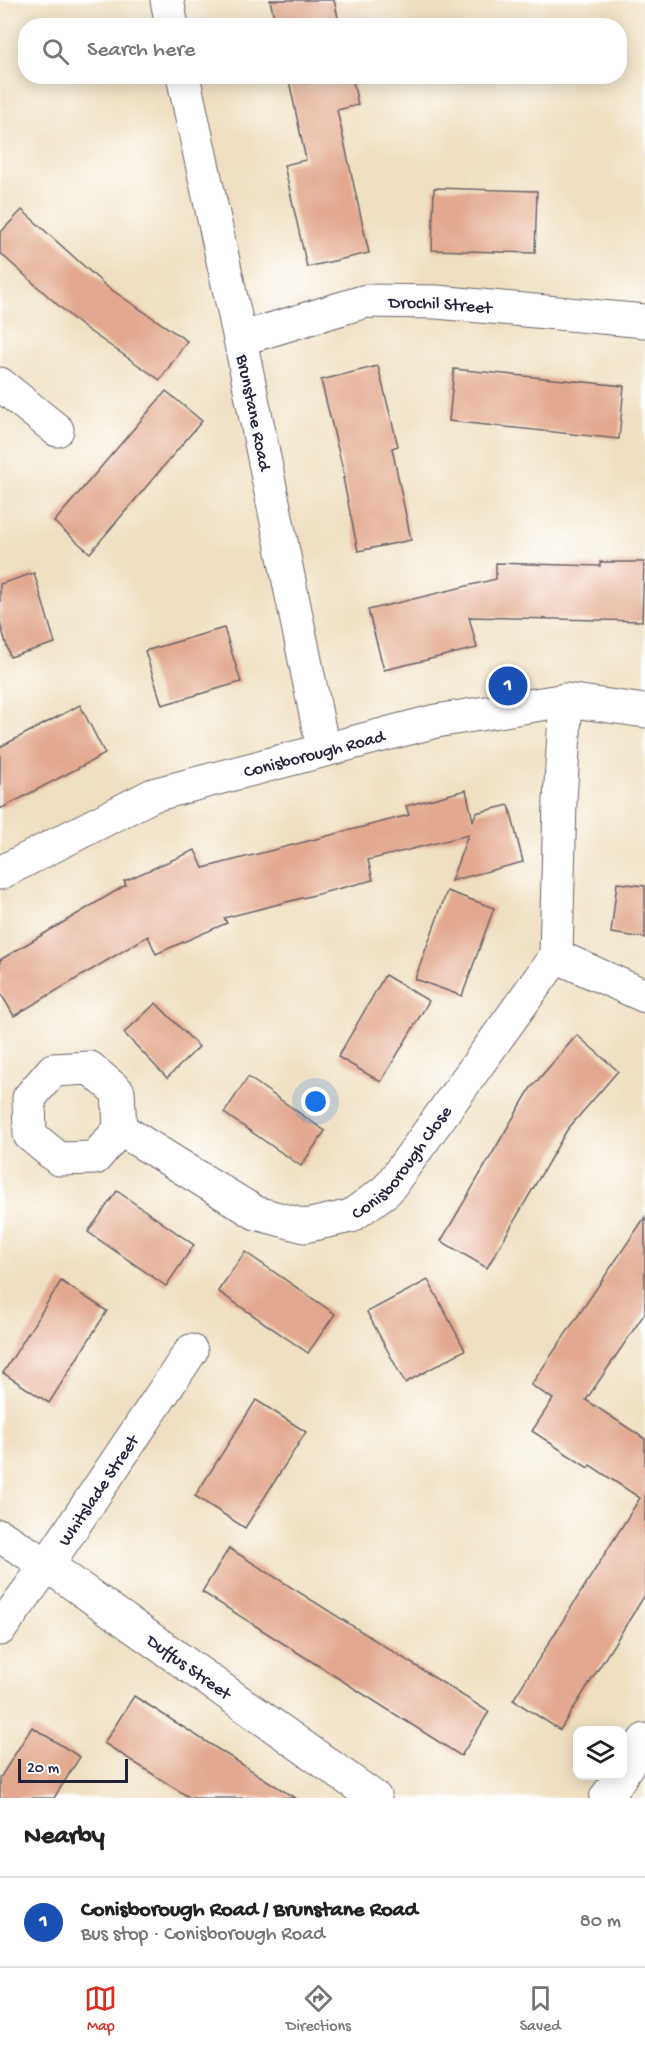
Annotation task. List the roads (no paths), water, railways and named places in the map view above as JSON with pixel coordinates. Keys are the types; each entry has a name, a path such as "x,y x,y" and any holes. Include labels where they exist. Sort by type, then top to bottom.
{"street":[{"path":"167,0 170,18"},
{"name":"Brunstane Road","path":"185,84 240,339 323,749"},
{"name":"Drochil Street","path":"240,339 366,301 437,302 645,321"},
{"path":"0,384 57,430"},
{"path":"566,700 560,800 556,956 645,996"},
{"name":"Conisborough Road","path":"0,873 153,795 323,749 436,721 566,700 645,711"},
{"name":"Conisborough Close","path":"120,1129 256,1213 305,1226 351,1216 387,1190 556,956"},
{"name":"Whitslade Street","path":"0,1629 47,1565 191,1351"},
{"name":"Duffus Street","path":"0,1536 47,1565 375,1798"},
{"path":"627,1767 645,1740"},
{"path":"606,1798 618,1780"}],"place":[{"name":"Conisborough Road / Brunstane Road","path":"508,686"}]}
